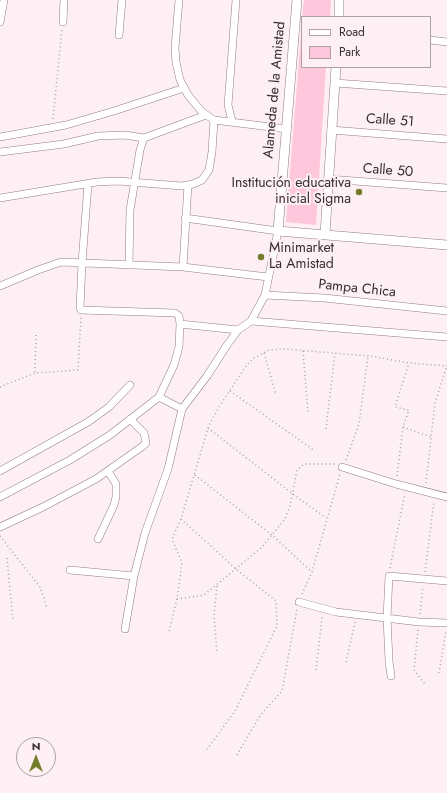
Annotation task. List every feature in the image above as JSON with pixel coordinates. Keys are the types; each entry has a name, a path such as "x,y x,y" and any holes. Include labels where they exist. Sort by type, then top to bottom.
{"street":[{"path":"0,22 4,0"},
{"path":"63,22 64,0"},
{"path":"119,35 122,0"},
{"path":"179,0 175,48 176,62 178,73 188,95 206,115 214,120 232,121 287,129"},
{"path":"232,121 228,105 236,0"},
{"name":"Alameda de la Amistad","path":"278,231 297,0"},
{"path":"339,0 339,16"},
{"path":"431,40 447,42"},
{"path":"325,234 336,68"},
{"path":"335,83 447,91"},
{"path":"0,137 53,128 114,111 184,88"},
{"path":"0,152 64,144 98,136 125,135 144,138 206,115"},
{"path":"0,198 88,184 118,181 188,185 202,180 209,170 214,120"},
{"name":"Calle 51","path":"331,130 447,139"},
{"path":"129,265 130,210 136,182 140,150 144,138"},
{"name":"Calle 50","path":"328,179 447,188"},
{"path":"0,497 70,460 110,435 159,397 174,364 179,347 180,324 178,316 175,313 81,310 82,263 88,184"},
{"path":"183,267 188,185"},
{"path":"186,218 278,231 447,245"},
{"path":"125,628 134,576 145,533 168,469 182,409 207,376 238,330 251,321 265,295 278,231"},
{"path":"0,286 61,262 183,267 268,277"},
{"name":"Pampa Chica","path":"265,295 324,298 447,311"},
{"path":"251,321 447,337"},
{"path":"180,324 238,330"},
{"path":"0,471 88,422 109,407 130,385"},
{"path":"159,397 182,409"},
{"path":"0,528 96,479 143,446 146,443 144,433 130,419"},
{"path":"343,466 406,487 447,497"},
{"path":"98,539 114,505 116,497 116,484 108,471"},
{"path":"70,570 134,576"},
{"path":"390,676 387,618 389,576 447,581"},
{"path":"299,602 336,612 419,622 447,623"}],"path":[{"path":"53,128 63,22"},
{"path":"0,387 35,373 78,370 81,310"},
{"path":"35,373 36,334"},
{"path":"169,631 177,599 182,563 172,539 181,519 208,428 219,406 246,366 254,358 269,350 284,349 368,356 409,363 447,365 435,403 425,491"},
{"path":"303,351 308,413"},
{"path":"264,353 276,395"},
{"path":"326,429 335,353"},
{"path":"237,755 261,714 282,691 299,602 312,572 343,466 359,424 368,356"},
{"path":"396,484 402,427 409,410 395,407 409,363"},
{"path":"230,391 315,451"},
{"path":"402,427 432,438"},
{"path":"208,428 293,494 327,518"},
{"path":"177,599 204,595 261,548 285,519 293,494 297,470 304,464 343,466"},
{"path":"195,475 272,535 312,572"},
{"path":"389,576 406,487"},
{"path":"426,684 414,670 435,493"},
{"path":"181,519 236,569 276,601 277,626 235,711 204,752"},
{"path":"0,536 40,587 47,608"},
{"path":"7,558 14,621"},
{"path":"216,586 214,615 217,654"},
{"path":"316,670 323,609"},
{"path":"346,662 357,614"},
{"path":"439,673 447,626"}],"green space":[{"path":"304,0 331,0 330,16 302,16"},
{"path":"301,34 301,68 326,68 316,225 286,222"}],"place":[{"name":"Institución educativa inicial Sigma","path":"359,192"},
{"name":"Minimarket La Amistad","path":"261,257"}]}
